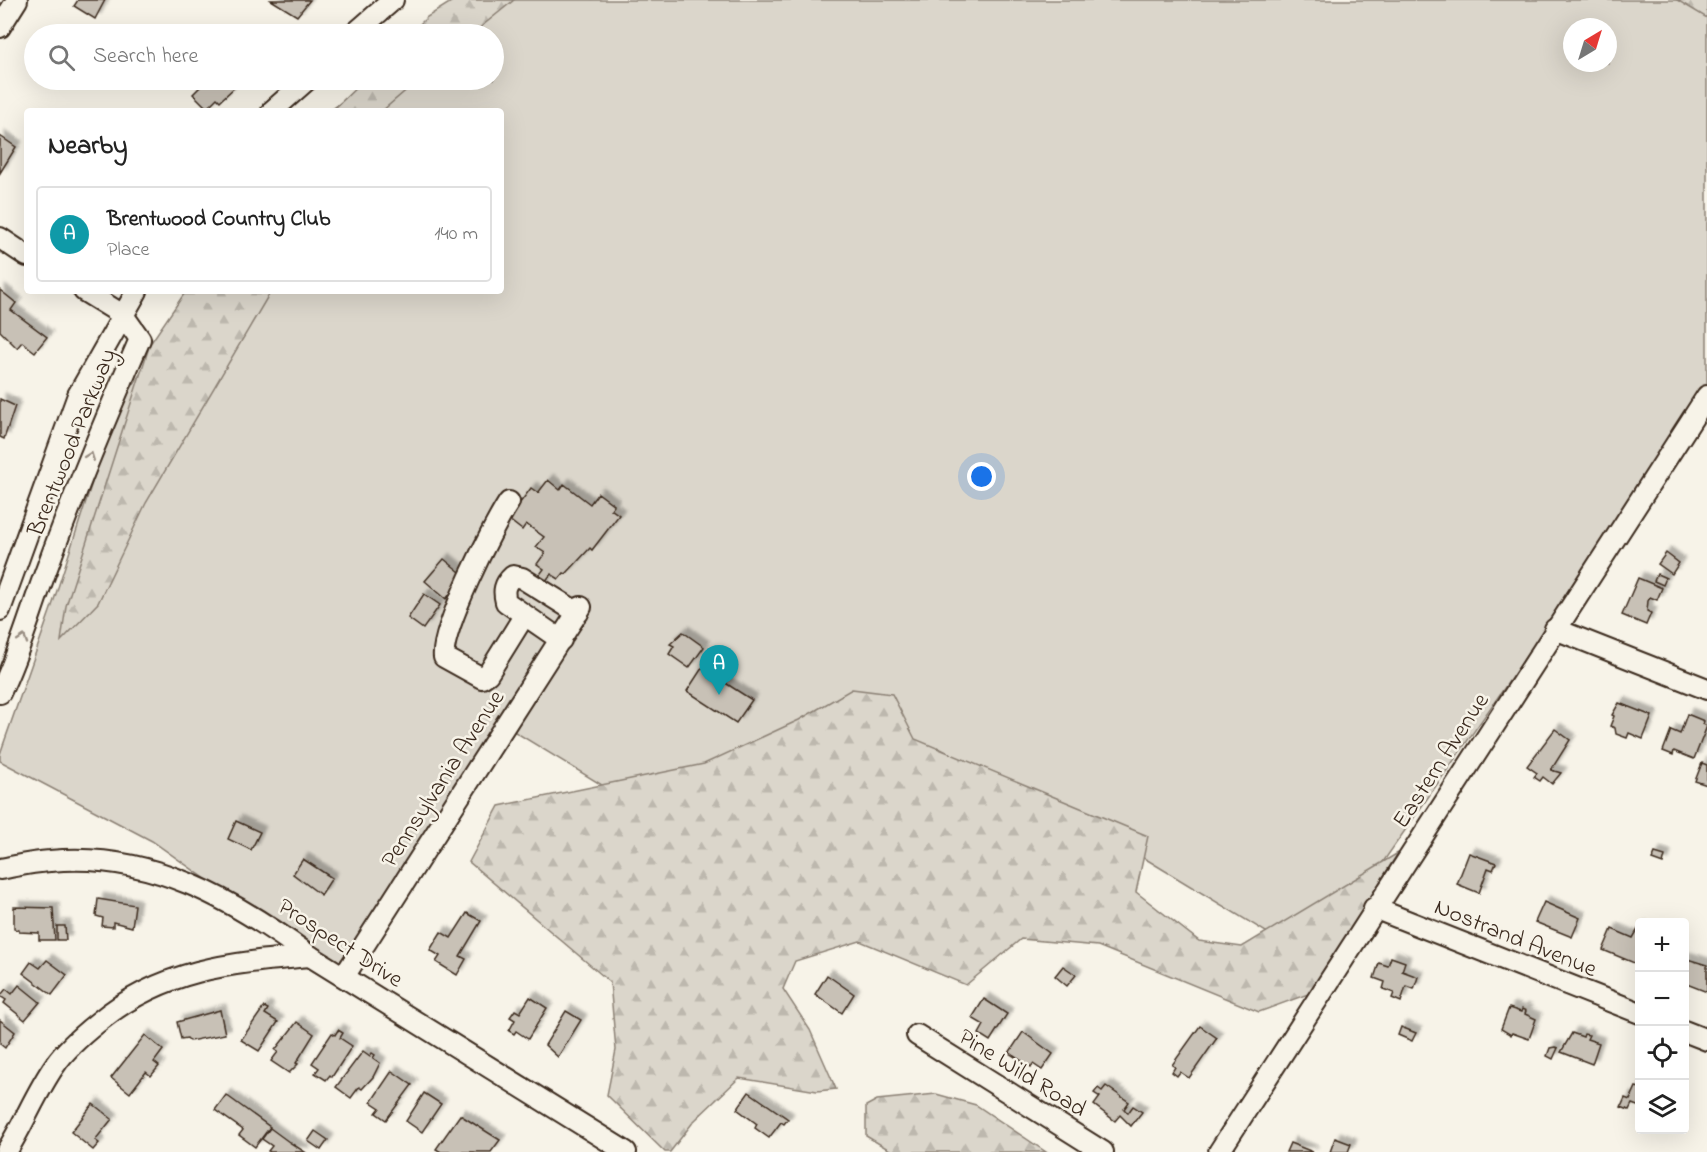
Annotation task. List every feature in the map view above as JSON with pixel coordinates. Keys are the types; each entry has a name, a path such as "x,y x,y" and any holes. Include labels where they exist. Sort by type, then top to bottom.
{"street":[{"path":"0,27 17,0"},
{"path":"360,24 371,6 393,0"},
{"path":"275,108 296,90"},
{"path":"0,238 24,254"},
{"path":"89,294 123,315"},
{"name":"Brentwood Parkway","path":"0,610 78,395 135,294"},
{"name":"Brentwood Parkway","path":"0,693 16,660 46,570 98,435 140,339 123,315"},
{"name":"Eastern Avenue","path":"1219,1152 1374,908 1707,396"},
{"path":"509,502 456,610 444,643 444,657 482,678 488,674 525,616 561,640"},
{"path":"17,561 46,570"},
{"name":"Pennsylvania Avenue","path":"345,975 580,610 530,582 513,576 506,582 503,592 506,602 525,616"},
{"path":"1555,629 1707,689"},
{"name":"Prospect Drive","path":"0,869 50,860 89,860 125,864 178,877 220,896 262,920 310,956 345,975 627,1152"},
{"name":"Nostrand Avenue","path":"1374,908 1635,1011"},
{"path":"6,1152 56,1064 86,1032 118,1005 154,985 194,971 246,962 310,956"},
{"path":"1689,1033 1707,1040"},
{"name":"Pine Wild Road","path":"917,1035 1103,1152"}],"green space":[{"path":"454,0 514,0 484,24 420,24"},
{"path":"474,0 1707,0 1707,397 1314,961 1149,861 937,747 854,829 646,812 507,727 394,900 333,969 152,841 0,761 0,754 52,606 114,415 191,294 504,294 504,108 334,108 356,90 504,90 504,24 442,24"},
{"path":"1677,0 1707,0 1707,18"},
{"path":"354,90 406,90 385,108 335,108"},
{"path":"184,294 269,294 146,503 98,603 61,641 66,606 150,344"},
{"path":"852,689 892,694 915,739 1148,836 1136,892 1199,941 1242,947 1398,853 1311,993 1259,1012 1098,946 1021,939 966,985 860,941 795,961 783,989 810,1030 836,1089 817,1091 739,1078 694,1121 670,1152 665,1152 607,1095 616,1050 610,982 469,862 499,806 704,764 799,720"},
{"path":"936,1094 976,1105 1046,1152 893,1152 866,1136 866,1106 877,1100"}],"building":[{"path":"78,0 105,0 95,19 74,6"},
{"path":"271,0 310,0 297,16"},
{"path":"197,90 232,90 220,101 217,98 207,108 193,94"},
{"path":"0,136 16,147 0,173"},
{"path":"0,290 16,303 11,310 47,337 35,352 22,342 17,348 0,331"},
{"path":"0,399 15,406 4,439 0,437"},
{"path":"548,480 560,490 564,484 590,504 598,493 614,505 611,509 619,515 592,550 590,548 566,574 564,573 559,579 551,574 542,586 535,581 544,569 537,564 545,553 536,547 544,537 526,524 522,530 508,519 531,488 538,493"},
{"path":"1666,553 1679,563 1672,574 1658,564"},
{"path":"444,559 465,576 446,599 425,581"},
{"path":"1657,574 1666,578 1663,585 1654,581"},
{"path":"1638,578 1662,588 1657,600 1650,597 1648,601 1647,611 1651,613 1646,625 1622,615"},
{"path":"424,594 440,605 423,629 408,618"},
{"path":"683,632 704,647 689,668 669,654 674,646 670,644"},
{"path":"702,668 752,700 736,723 687,691"},
{"path":"1619,703 1652,716 1643,739 1629,733 1627,738 1616,734 1615,728 1610,726 1614,716 1612,715"},
{"path":"1687,714 1704,721 1703,724 1707,726 1694,759 1674,751 1673,755 1663,751 1671,730 1680,734"},
{"path":"1555,729 1570,740 1551,770 1561,773 1552,784 1543,777 1540,781 1534,777 1537,773 1527,766"},
{"path":"1702,763 1707,765 1707,785 1695,781"},
{"path":"236,821 260,832 251,850 228,839"},
{"path":"1469,853 1496,863 1493,870 1488,868 1479,893 1457,884"},
{"path":"1655,853 1665,856 1663,864 1652,860"},
{"path":"303,859 332,878 321,895 293,874"},
{"path":"98,899 135,905 132,927 113,922 113,927 102,926 103,918 96,916"},
{"path":"1544,902 1580,918 1572,937 1535,922"},
{"path":"14,907 53,908 55,940 39,940 39,933 19,932 14,929"},
{"path":"467,913 481,921 460,956 466,959 457,975 436,962 440,956 430,950 441,932 451,938"},
{"path":"57,926 65,926 66,940 57,940"},
{"path":"1612,929 1633,938 1635,935 1635,963 1603,950"},
{"path":"1391,957 1405,962 1402,971 1418,977 1414,989 1406,986 1401,1002 1392,998 1394,993 1383,989 1385,982 1374,978 1379,963 1388,966"},
{"path":"47,960 67,975 52,995 23,973 31,962 40,968"},
{"path":"1689,960 1707,965 1707,992 1689,985"},
{"path":"1063,966 1076,975 1067,986 1055,976"},
{"path":"827,975 854,994 842,1013 815,994"},
{"path":"19,985 40,1002 25,1020 4,1003 6,1000 0,996 6,989 12,994"},
{"path":"530,997 547,1008 528,1039 516,1031 514,1034 509,1031 515,1020 510,1017 515,1010 520,1013"},
{"path":"984,999 1007,1014 990,1041 979,1034 984,1025 972,1018"},
{"path":"264,1007 268,1009 265,1014 278,1022 259,1051 241,1040"},
{"path":"1509,1008 1521,1012 1522,1009 1526,1011 1525,1014 1536,1019 1529,1039 1512,1033 1511,1035 1501,1029"},
{"path":"220,1010 225,1034 190,1041 187,1038 181,1039 177,1022"},
{"path":"566,1011 581,1020 558,1057 545,1045"},
{"path":"0,1020 15,1032 5,1048 0,1044"},
{"path":"297,1022 314,1034 296,1063 298,1064 289,1073 271,1061 278,1052 275,1050"},
{"path":"1200,1026 1217,1038 1189,1078 1180,1072 1177,1076 1172,1072 1175,1067 1172,1065"},
{"path":"1401,1027 1416,1033 1412,1041 1398,1035"},
{"path":"338,1030 343,1033 340,1038 352,1046 332,1077 330,1075 326,1080 315,1073 319,1068 312,1063 332,1033 335,1035"},
{"path":"1023,1032 1053,1054 1042,1070 1033,1064 1031,1067 1009,1053"},
{"path":"1572,1033 1583,1037 1584,1034 1589,1035 1587,1039 1599,1043 1592,1064 1561,1052"},
{"path":"145,1035 163,1050 154,1062 159,1066 151,1076 146,1072 130,1093 111,1078"},
{"path":"1550,1048 1558,1048 1553,1059 1547,1056"},
{"path":"363,1051 370,1056 372,1053 375,1055 373,1058 380,1063 373,1077 362,1089 359,1087 351,1098 336,1087"},
{"path":"392,1071 412,1085 386,1120 376,1113 380,1108 371,1102"},
{"path":"1106,1086 1129,1102 1124,1109 1128,1113 1133,1106 1142,1112 1131,1126 1120,1115 1115,1121 1094,1105 1100,1097 1094,1093 1098,1088 1102,1091"},
{"path":"1635,1089 1635,1105 1632,1104 1629,1110 1621,1107 1625,1098 1630,1100"},
{"path":"749,1092 788,1119 784,1124 781,1122 769,1138 755,1128 757,1124 737,1109"},
{"path":"424,1093 441,1104 422,1132 406,1121"},
{"path":"226,1095 270,1127 255,1147 239,1135 243,1130 215,1110"},
{"path":"93,1104 112,1119 95,1140 99,1143 93,1150 71,1132"},
{"path":"460,1115 500,1140 491,1152 441,1152 436,1149"},
{"path":"270,1128 305,1152 268,1151 272,1146 262,1139"},
{"path":"315,1131 328,1140 321,1150 308,1141"},
{"path":"1335,1138 1351,1144 1348,1152 1330,1152"},
{"path":"1290,1143 1313,1152 1286,1152"}],"place":[{"name":"Brentwood Country Club","path":"719,695"}]}
